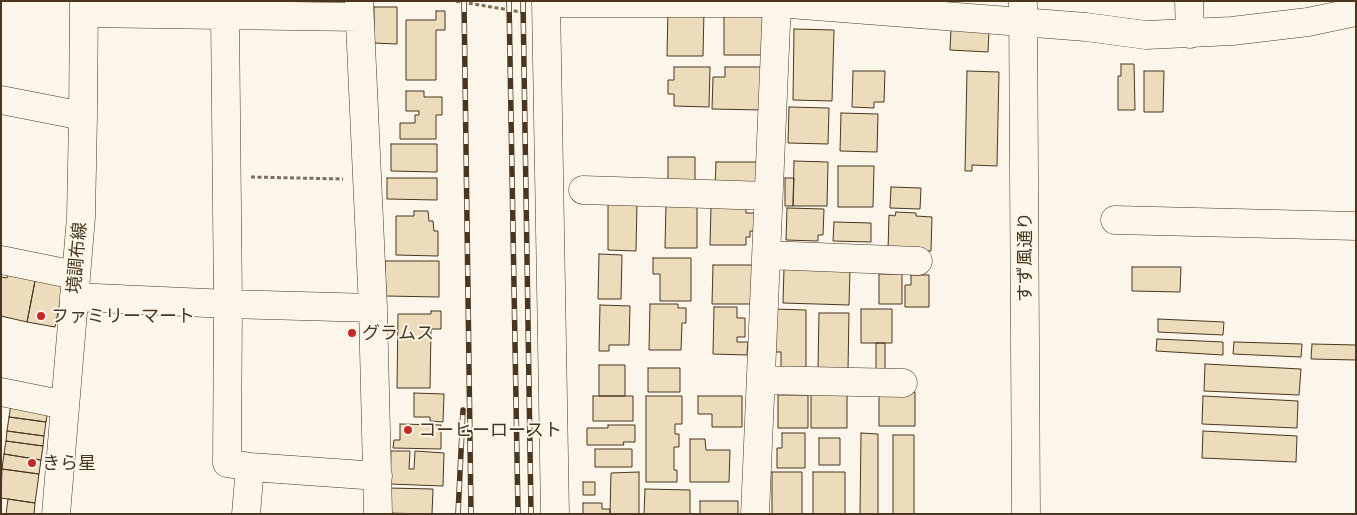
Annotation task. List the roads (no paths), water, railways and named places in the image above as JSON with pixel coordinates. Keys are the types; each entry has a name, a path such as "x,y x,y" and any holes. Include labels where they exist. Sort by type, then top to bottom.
{"street":[{"path":"1189,1 1190,34"},
{"path":"555,514 546,7 777,2 1024,12 1086,27 1146,34 1190,34 1232,31 1308,22 1356,12"},
{"path":"755,514 777,2"},
{"path":"84,7 225,16 359,9 373,308 378,514"},
{"name":"境調布線","path":"56,514 81,217 84,7"},
{"name":"すず風通り","path":"1024,12 1026,514"},
{"path":"225,16 228,304 226,463 250,467 378,476"},
{"path":"1,100 83,116"},
{"path":"583,190 768,196"},
{"path":"1115,220 1356,226"},
{"path":"766,255 918,260"},
{"path":"1,260 74,286 228,304 373,308"},
{"path":"762,380 903,383"},
{"path":"1,392 64,405"},
{"path":"246,514 250,467"}],"railway":[{"path":"464,1 471,514"},
{"path":"509,1 518,514"},
{"path":"523,1 531,514"},
{"path":"458,514 463,410"}],"place":[{"name":"ファミリーマート","path":"41,316"},
{"name":"グラムス","path":"352,333"},
{"name":"コーヒーロースト","path":"408,430"},
{"name":"きら星","path":"32,463"}]}
